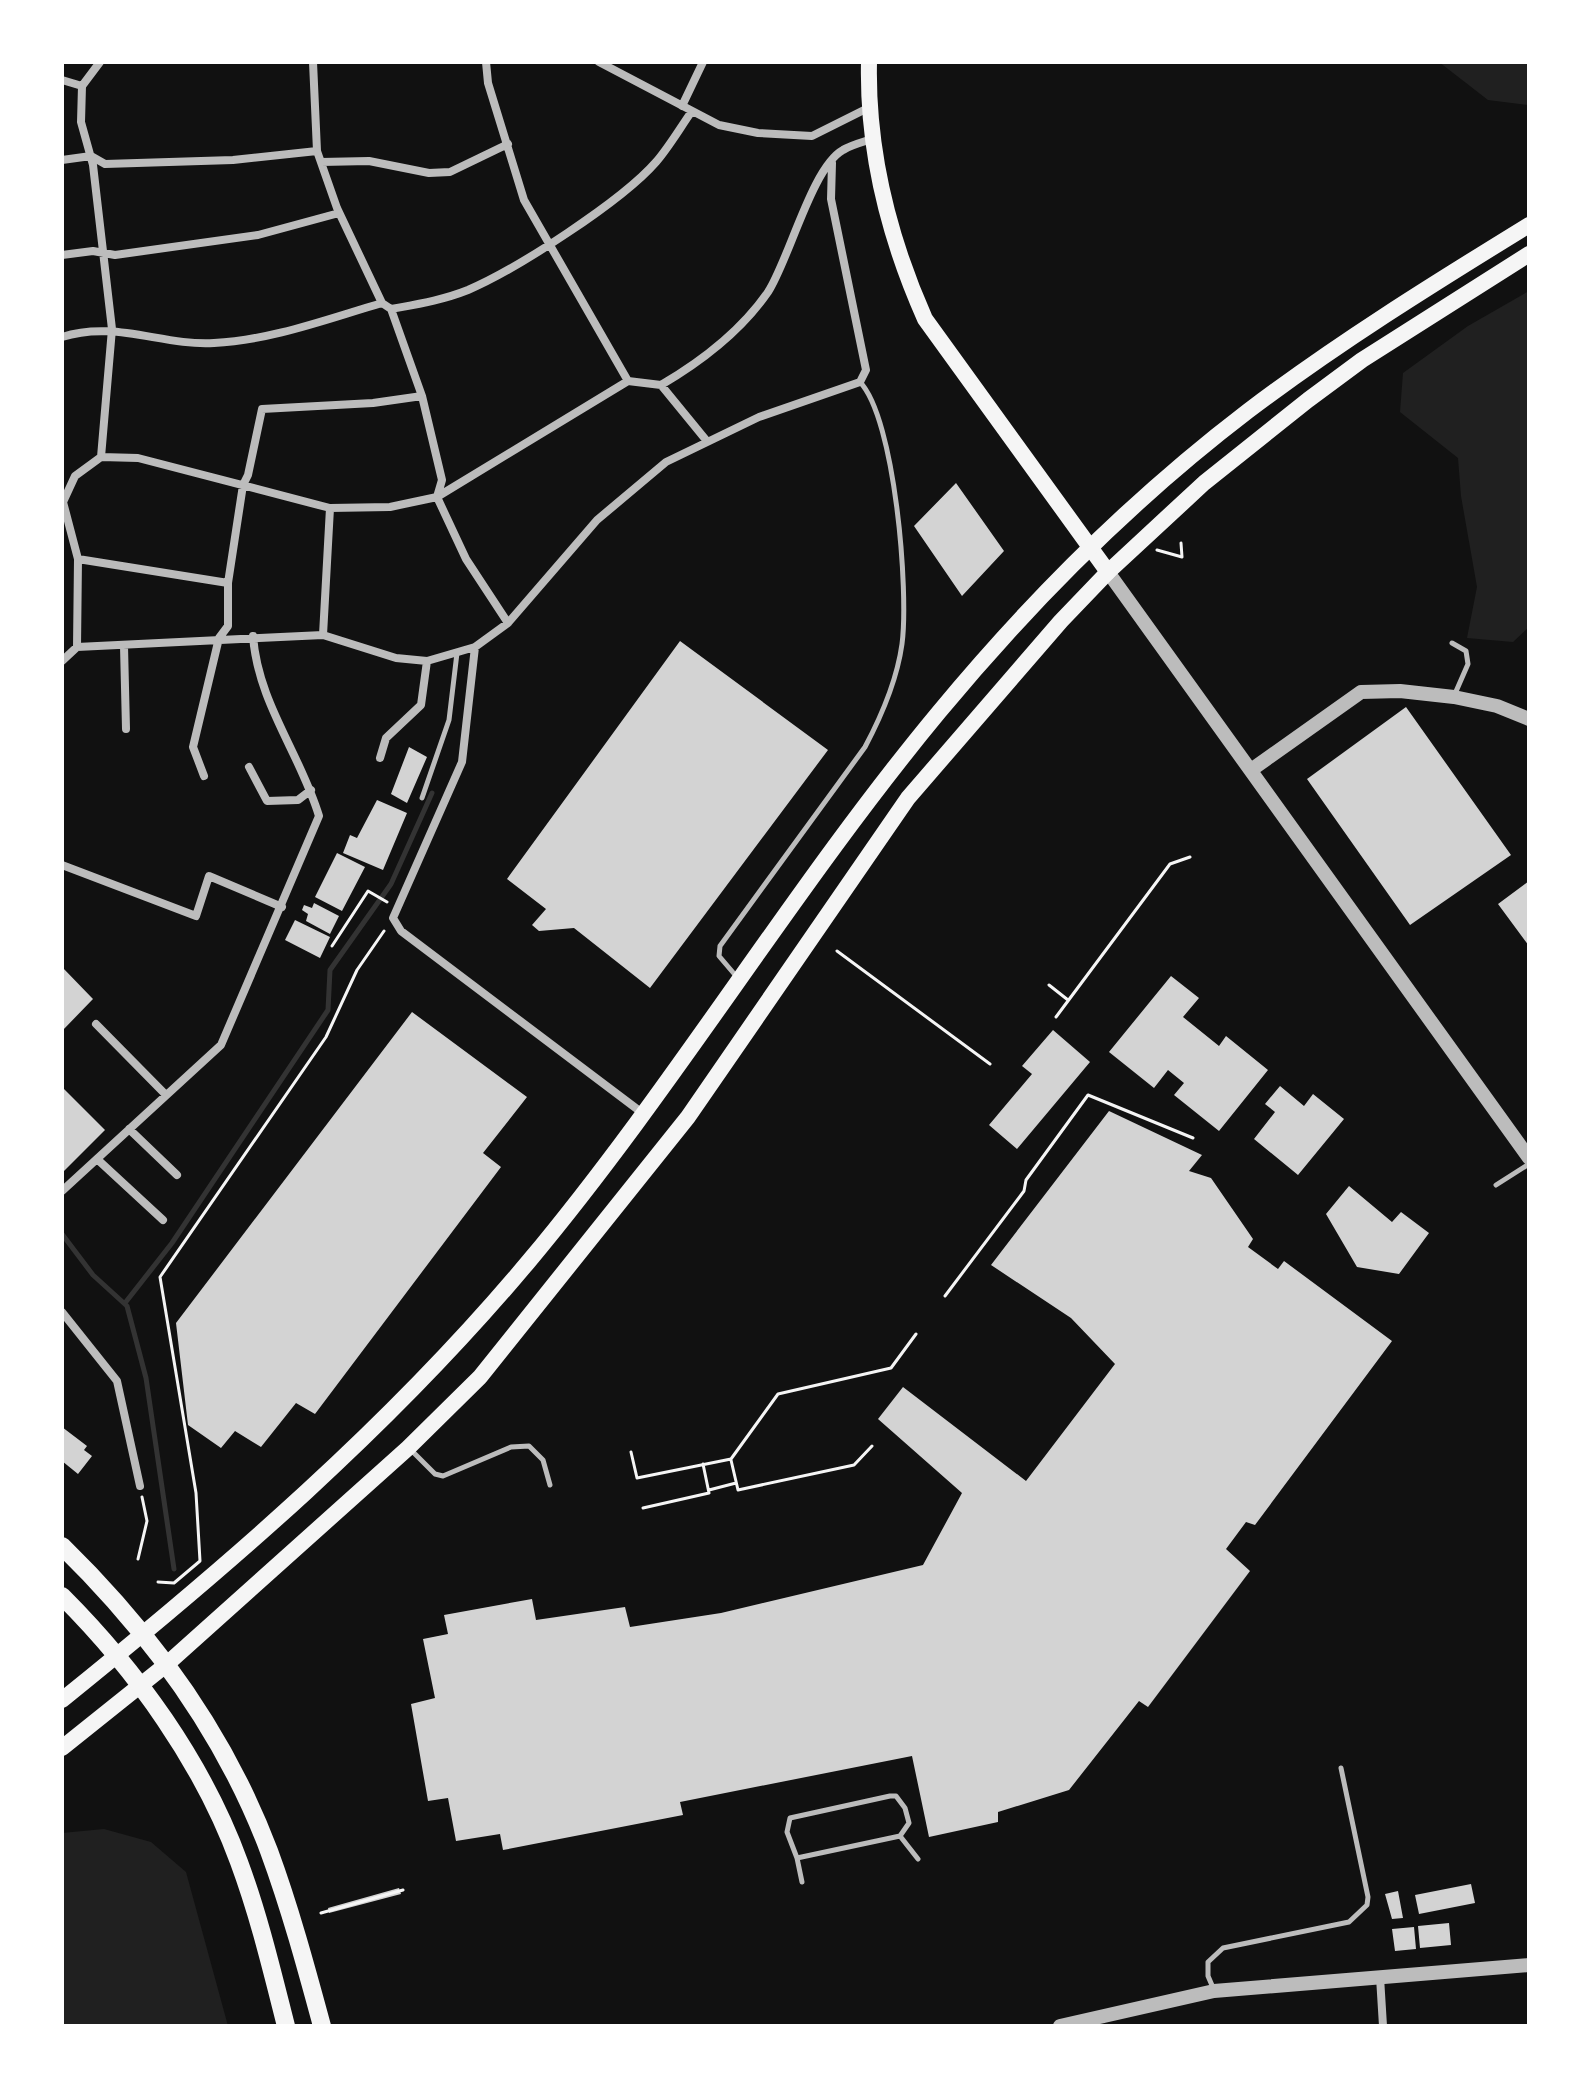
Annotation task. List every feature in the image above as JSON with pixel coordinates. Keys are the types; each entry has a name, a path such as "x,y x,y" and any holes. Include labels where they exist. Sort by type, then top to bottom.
{"highway":[{"path":"62,1546 145,1633 232,1770 268,1848 322,2026"},
{"path":"62,1596 140,1686 206,1789 239,1860 286,2026"}],"main road":[{"path":"869,62 868,108 872,139 898,247 925,319 942,348 1108,572"},
{"path":"62,1700 145,1633 320,1479 414,1388 527,1264 645,1115 811,877 942,708 1091,548 1245,414 1311,365 1529,225"},
{"path":"62,1748 167,1664 408,1448 480,1377 643,1176 908,798 1061,621 1108,572 1166,516 1251,445 1362,360 1529,254"}],"street":[{"path":"100,62 82,86 81,122 91,156 112,329 101,457"},
{"path":"313,62 317,151 339,213 382,303 391,309 422,396 442,480 437,497 466,559 508,623"},
{"path":"486,62 488,83 524,200 541,235 550,243 628,381"},
{"path":"599,62 719,125 758,133 812,136 868,108"},
{"path":"682,106 703,62"},
{"path":"62,80 82,86"},
{"path":"391,309 439,300 471,289 550,243 628,189 656,162 692,111"},
{"path":"77,647 78,559 62,502 75,476 101,457 138,458 330,508 390,507 437,497 628,381 661,385 723,342 753,312 770,288 832,160 841,151 872,139"},
{"path":"321,162 369,161 429,173 450,172 508,144"},
{"path":"62,160 91,156 105,164 233,160 317,151"},
{"path":"62,661 77,647 253,636 323,635 396,658 427,661 475,647 508,623 597,520 666,462 706,440 784,407 860,382 866,370 833,214 832,160"},
{"path":"62,255 115,255 258,235 339,213"},
{"path":"62,337 112,329 210,343 265,338 382,303"},
{"path":"661,385 706,440"},
{"path":"204,776 193,747 219,638 228,626 228,583 243,485 248,475 262,409 373,403 422,396"},
{"path":"323,635 330,508"},
{"path":"78,559 228,583"},
{"path":"1108,572 1529,1161"},
{"path":"62,1191 221,1045 319,816 311,790 263,693 256,667 253,636"},
{"path":"124,646 126,729"},
{"path":"475,647 462,762 393,918 401,931 645,1115"},
{"path":"380,758 386,738 421,705 427,661"},
{"path":"1251,770 1361,692 1400,691 1454,697 1497,706 1529,719"},
{"path":"249,767 267,801 298,800 311,790"},
{"path":"62,865 196,916 209,876 282,907"},
{"path":"96,1024 166,1095"},
{"path":"129,1129 177,1175"},
{"path":"97,1159 163,1220"},
{"path":"62,1312 117,1381 140,1486"},
{"path":"1066,2025 1214,1991 1529,1965"},
{"path":"1380,1977 1383,2026"}],"lane":[{"path":"740,979 719,956 720,946 865,747 880,719 902,645 904,588 890,469 871,394 860,382"},
{"path":"1452,643 1466,651 1468,664 1454,697"},
{"path":"422,798 449,720 458,652"},
{"path":"1496,1185 1529,1161"},
{"path":"408,1448 435,1474 443,1476 511,1447 529,1446 543,1460 550,1485"},
{"path":"1214,1991 1208,1976 1208,1962 1223,1948 1349,1922 1367,1905 1368,1897 1341,1768"},
{"path":"797,1858 900,1836 909,1823 905,1808 896,1796 797,1814 790,1818 787,1832 802,1882"},
{"path":"900,1836 918,1859"}],"path":[{"path":"1157,550 1182,557 1181,543"},
{"path":"1056,1017 1170,864 1190,857"},
{"path":"332,946 368,891 391,904"},
{"path":"158,1582 174,1583 200,1561 196,1493 160,1277 326,1037 357,970 393,918"},
{"path":"837,951 990,1064"},
{"path":"1049,985 1069,1000"},
{"path":"945,1296 1024,1191 1026,1180 1088,1095 1193,1138"},
{"path":"631,1452 637,1478 731,1459 778,1394 891,1368 916,1334"},
{"path":"731,1459 738,1490 854,1465 872,1446"},
{"path":"703,1464 709,1490"},
{"path":"643,1508 709,1493 709,1490 736,1483"},
{"path":"138,1559 147,1521 140,1486"},
{"path":"321,1913 403,1890"}],"shaded area":[{"path":"1439,62 1529,62 1529,105 1488,100"},
{"path":"1529,291 1529,627 1513,642 1467,638 1477,587 1461,496 1458,458 1400,412 1403,373 1468,326"},
{"path":"104,1829 151,1842 186,1872 228,2026 62,2026 62,1833"}],"building":[{"path":"956,483 1004,551 962,596 914,526"},
{"path":"680,641 828,750 650,988 574,928 539,931 532,925 546,909 507,879"},
{"path":"1406,707 1511,855 1410,925 1307,779"},
{"path":"409,747 427,757 407,803 391,794"},
{"path":"377,800 407,813 383,870 343,853 350,835 357,838"},
{"path":"337,853 365,867 342,911 315,897"},
{"path":"1529,881 1529,946 1498,904"},
{"path":"314,903 339,916 330,934 306,921 308,914 302,910 304,905 312,908"},
{"path":"295,920 330,937 320,958 285,940"},
{"path":"62,967 93,999 62,1031"},
{"path":"1171,976 1199,998 1183,1017 1219,1046 1226,1036 1268,1070 1219,1131 1174,1095 1184,1083 1168,1070 1154,1088 1109,1052"},
{"path":"412,1012 527,1097 483,1153 501,1167 315,1414 296,1403 261,1447 235,1431 221,1448 188,1425 176,1323"},
{"path":"1053,1030 1090,1062 1017,1149 989,1125 1032,1074 1022,1066"},
{"path":"1280,1086 1304,1106 1313,1094 1344,1119 1298,1175 1254,1139 1275,1112 1265,1104"},
{"path":"62,1087 105,1130 62,1173"},
{"path":"1109,1111 1202,1155 1189,1171 1211,1178 1253,1239 1248,1247 1278,1269 1284,1261 1392,1341 1255,1525 1246,1522 1226,1549 1250,1571 1148,1707 1139,1701 1069,1790 998,1812 998,1822 929,1837 912,1756 680,1802 683,1815 503,1850 500,1834 456,1841 448,1798 428,1801 411,1704 435,1698 423,1639 448,1634 444,1615 532,1599 536,1620 625,1607 630,1627 721,1613 923,1565 962,1493 878,1419 903,1387 1026,1481 1115,1364 1071,1318 991,1265"},
{"path":"1349,1186 1392,1222 1401,1212 1429,1233 1399,1274 1357,1267 1326,1214"},
{"path":"62,1427 87,1446 84,1450 92,1456 78,1474 62,1461"},
{"path":"1471,1884 1475,1903 1419,1914 1415,1895"},
{"path":"399,1888 401,1894 329,1913 328,1908"},
{"path":"1398,1891 1403,1918 1392,1919 1385,1894"},
{"path":"1449,1923 1451,1945 1420,1948 1418,1926"},
{"path":"1414,1927 1416,1949 1395,1951 1392,1929"}],"waterway":[{"path":"125,1303 172,1243 328,1010 330,970 391,884 432,793"},
{"path":"62,1234 93,1275 127,1306 146,1378 174,1569"}]}
